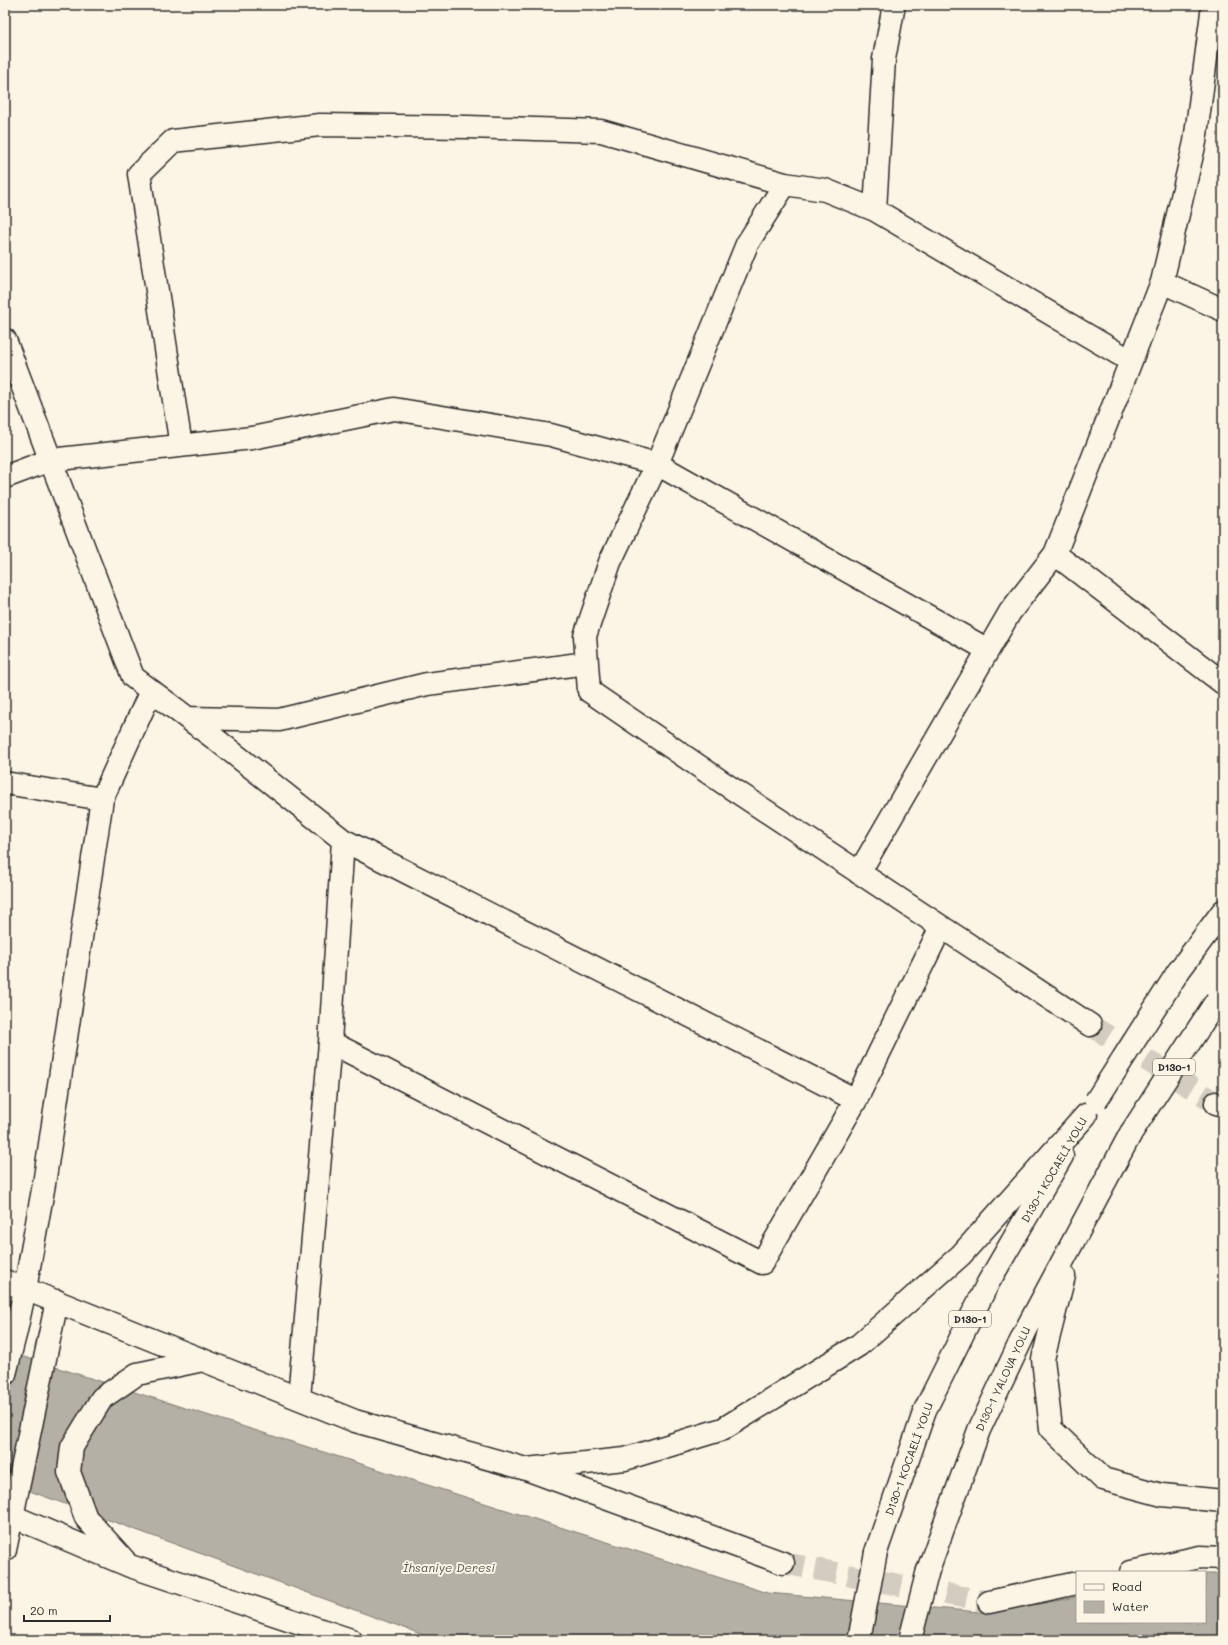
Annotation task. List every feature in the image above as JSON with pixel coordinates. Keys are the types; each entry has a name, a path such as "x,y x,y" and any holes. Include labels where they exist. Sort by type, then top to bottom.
{"main road":[{"path":"875,210 884,59 894,5"},
{"path":"859,873 1010,612 1055,554 1162,282 1195,142 1213,5"},
{"path":"181,446 139,174 173,141 320,125 601,131 785,184 825,190 875,210 1131,361"},
{"path":"785,184 747,244 657,464 608,569 585,636 589,691 859,873 1090,1025"},
{"path":"1162,282 1223,310"},
{"path":"5,340 133,677 188,718 342,840 856,1100"},
{"path":"5,477 50,460 252,438 394,409 551,435 657,464 988,650"},
{"path":"1055,554 1223,683"},
{"path":"188,718 279,720 427,684 587,663"},
{"path":"5,1374 16,1331 15,1285 44,1184 102,799 151,691"},
{"path":"5,783 102,799"},
{"path":"299,1398 330,1042 342,840"},
{"name":"D130-1","path":"1091,1108 1178,972 1223,911"},
{"path":"330,1042 762,1263 856,1100 940,927"},
{"name":"D130-1 YALOVA YOLU","path":"910,1640 928,1570 979,1430 1027,1328 1131,1133 1220,997"},
{"path":"526,1469 625,1459 723,1429 859,1345 961,1255 1091,1108"},
{"name":"D130-1 KOCAELİ YOLU","path":"859,1640 876,1552 925,1410 988,1283 1091,1108"},
{"path":"1073,1242 1043,1359 1051,1429 1103,1479 1162,1495 1223,1501"},
{"path":"15,1285 355,1421 526,1469 783,1563"},
{"path":"5,1550 9,1515 57,1301"},
{"path":"130,1566 86,1518 69,1472 72,1447 102,1398 137,1374 203,1360"},
{"path":"9,1515 130,1566 351,1640"},
{"path":"1136,1571 1200,1557 1223,1558"},
{"path":"989,1602 1076,1583"}],"water":[{"name":"İhsaniye Deresi","path":"5,1351 768,1593 990,1613 1076,1597 1076,1623 1206,1623 1206,1574 1223,1574 1223,1640 437,1640 5,1482"}],"tunnel":[{"path":"1090,1025 1216,1103"},
{"path":"783,1563 989,1602"}]}
